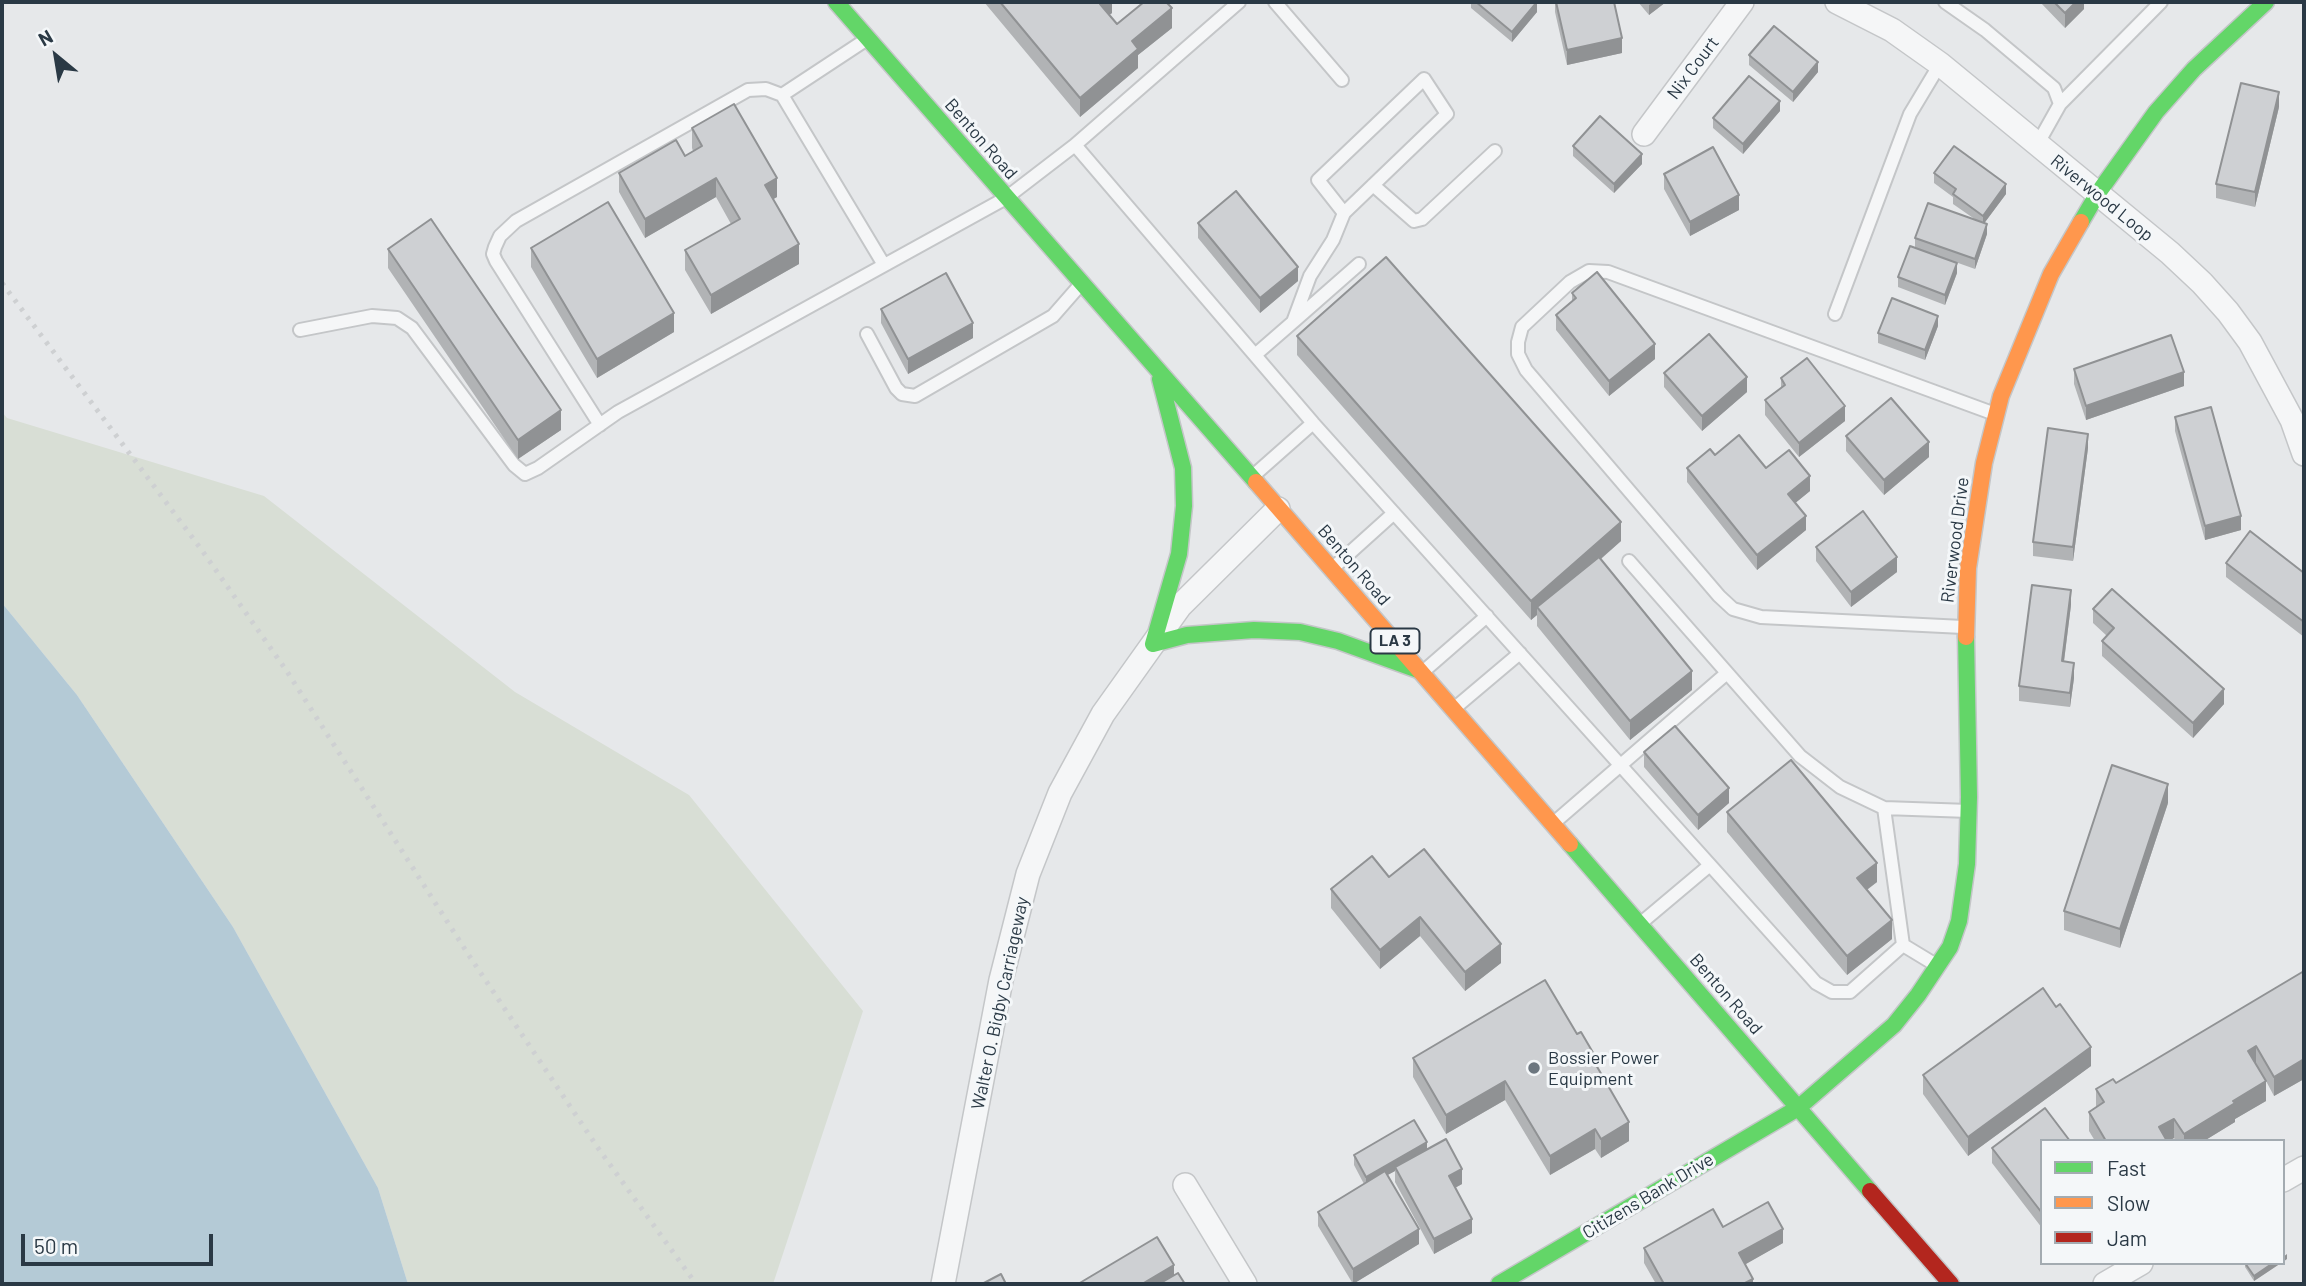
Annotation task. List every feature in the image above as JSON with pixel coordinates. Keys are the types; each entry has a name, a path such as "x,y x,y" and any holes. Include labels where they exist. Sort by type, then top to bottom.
{"main road":[{"name":"Benton Road","path":"836,2 1422,672 1951,1284"},
{"name":"Riverwood Drive","path":"1798,1108 1894,1025 1950,947 1959,921 1967,864 1969,811 1966,627 1968,568 1978,495 1996,414 2018,351 2051,274 2098,193 2156,112 2194,69 2266,2"},
{"path":"1159,372 1183,468 1184,506 1179,554 1153,644 1200,634 1254,630 1300,632 1338,641 1422,672"},
{"name":"Citizens Bank Drive","path":"1499,1284 1798,1108"}],"street":[{"name":"Nix Court","path":"1644,134 1742,2"},
{"name":"Riverwood Loop","path":"1837,2 1865,8 1940,64 2170,253 2228,312 2250,342 2292,421 2304,454"},
{"name":"Walter O. Bigby Carriageway","path":"943,1284 1001,980 1028,874 1060,793 1103,714 1180,606 1278,509"},
{"path":"2285,1179 2304,1168"},
{"path":"1185,1185 1245,1284"},
{"path":"2105,1284 2138,1265"}],"lane":[{"path":"300,330 372,316 397,318 412,328 514,465 525,474 631,405 1006,198 1075,145 1239,2"},
{"path":"1275,2 1342,80"},
{"path":"1945,2 1985,30 2054,88 2060,104"},
{"path":"2037,145 2060,104 2161,2"},
{"path":"782,95 867,38"},
{"path":"1835,314 1910,114 1940,64"},
{"path":"1293,322 1310,276 1333,240 1345,212 1447,114 1424,79 1318,180 1345,212"},
{"path":"600,425 496,261 493,254 500,236 516,221 748,90 766,89 782,95 884,265"},
{"path":"1075,145 1313,423 1816,983 1832,992 1850,992 1903,945"},
{"path":"1373,186 1414,221 1422,219 1495,151"},
{"path":"1255,355 1359,264"},
{"path":"1966,627 1761,617 1733,609 1526,370 1518,354 1518,342 1522,327 1570,282 1589,271 1608,272 1996,414"},
{"path":"867,334 896,388 908,397 915,396 1053,316 1081,284"},
{"path":"1251,477 1313,423"},
{"path":"1332,569 1394,513"},
{"path":"1629,561 1800,756 1840,788 1884,808 1969,811"},
{"path":"1422,672 1487,616"},
{"path":"1454,709 1520,653"},
{"path":"1553,824 1727,673"},
{"path":"1884,808 1903,945"},
{"path":"1640,924 1710,865"},
{"path":"1903,945 1938,966"}],"shaded area":[{"path":"2,412 7,418 264,496 515,692 689,795 863,1011 773,1284 408,1284 378,1188 233,927 77,695 2,603"}],"water":[{"path":"2,603 77,695 233,927 378,1188 408,1284 2,1284"}],"building":[{"path":"1000,2 1102,2 1100,4 1117,24 1144,2 1166,2 1172,8 1132,41 1138,49 1080,98"},
{"path":"1476,2 1537,2 1512,32"},
{"path":"1556,2 1614,2 1622,38 1567,50"},
{"path":"2054,2 2076,2 2065,13"},
{"path":"1774,26 1818,62 1793,92 1749,55"},
{"path":"1749,76 1780,101 1743,144 1713,118"},
{"path":"2241,83 2279,92 2255,192 2216,184"},
{"path":"734,104 777,178 765,185 799,244 711,295 685,250 740,219 716,178 645,219 619,173 676,140 685,156 702,146 692,128"},
{"path":"1600,116 1642,154 1614,184 1573,146"},
{"path":"1954,146 2006,184 1983,216 1953,194 1956,189 1934,173"},
{"path":"1713,147 1739,195 1690,222 1664,174"},
{"path":"1236,191 1298,267 1260,298 1198,223"},
{"path":"608,202 674,313 597,359 531,248"},
{"path":"1928,203 1987,224 1975,259 1915,238"},
{"path":"431,219 561,410 518,440 388,249"},
{"path":"1910,246 1957,263 1945,295 1898,277"},
{"path":"1386,257 1621,522 1531,601 1297,336"},
{"path":"1597,272 1655,344 1609,381 1556,315 1576,298 1572,293"},
{"path":"946,273 973,323 908,359 881,309"},
{"path":"1892,298 1938,316 1925,350 1878,333"},
{"path":"1709,334 1747,377 1702,416 1664,373"},
{"path":"2171,335 2184,372 2086,406 2074,369"},
{"path":"1807,358 1845,406 1799,443 1765,400 1785,385 1781,378"},
{"path":"1891,398 1929,442 1884,480 1846,436"},
{"path":"2211,407 2241,516 2205,526 2175,417"},
{"path":"2048,428 2088,434 2073,547 2033,542"},
{"path":"1739,435 1766,468 1789,450 1810,476 1788,494 1806,516 1757,555 1687,468 1710,449 1715,455"},
{"path":"1863,511 1897,557 1851,592 1816,547"},
{"path":"2250,531 2304,573 2304,622 2226,563"},
{"path":"1599,557 1692,671 1630,721 1537,607"},
{"path":"2032,585 2071,590 2062,661 2074,663 2070,693 2019,686"},
{"path":"2112,589 2224,689 2193,723 2102,641 2114,628 2093,609"},
{"path":"1675,726 1729,788 1698,815 1644,752"},
{"path":"1791,760 1877,863 1857,878 1892,920 1847,956 1727,812"},
{"path":"2112,765 2168,784 2120,929 2064,911"},
{"path":"1424,849 1501,944 1465,972 1420,917 1380,950 1331,889 1372,856 1389,877"},
{"path":"2304,971 2304,1059 2274,1077 2256,1046 2248,1051 2266,1081 2184,1134 2174,1119 2159,1127 2166,1139 2105,1139 2089,1112 2104,1102 2096,1089 2113,1079 2116,1083"},
{"path":"1545,980 1577,1034 1581,1032 1595,1056 1592,1058 1629,1122 1601,1139 1595,1129 1550,1156 1505,1081 1446,1115 1413,1058"},
{"path":"2043,988 2056,1007 2060,1004 2091,1047 1968,1137 1923,1075"},
{"path":"2045,1108 2068,1139 2040,1139 2040,1210 1992,1148"},
{"path":"1414,1120 1427,1142 1366,1177 1354,1155"},
{"path":"1446,1139 1462,1169 1449,1176 1472,1219 1434,1239 1395,1167"},
{"path":"1385,1171 1419,1229 1353,1269 1318,1212"},
{"path":"1768,1202 1783,1229 1739,1253 1753,1279 1743,1284 1664,1284 1644,1248 1713,1209 1723,1227"},
{"path":"1157,1237 1174,1265 1142,1284 1078,1284"},
{"path":"2246,1265 2270,1265 2254,1276"},
{"path":"1178,1273 1185,1284 1159,1284"},
{"path":"1001,1274 1006,1284 982,1284"}],"railway":[{"path":"2,283 201,549 286,670 468,954 598,1148 696,1284"}],"traffic: fast":[{"path":"836,2 1256,482"},
{"path":"2081,222 2098,193 2156,112 2194,69 2266,2"},
{"path":"1153,644 1179,554 1184,506 1183,468 1160,379"},
{"path":"1153,644 1187,635 1254,630 1300,632 1338,641 1418,670"},
{"path":"1499,1284 1798,1108 1894,1025 1918,995 1950,947 1959,921 1967,864 1969,797 1966,637"},
{"path":"1570,844 1870,1191"}],"traffic: slow":[{"path":"1966,637 1968,568 1984,463 2001,396 2051,274 2081,222"},
{"path":"1256,482 1570,844"}],"traffic: jam":[{"path":"1870,1191 1951,1284"}],"place":[{"name":"Bossier Power Equipment","path":"1534,1068"}]}
